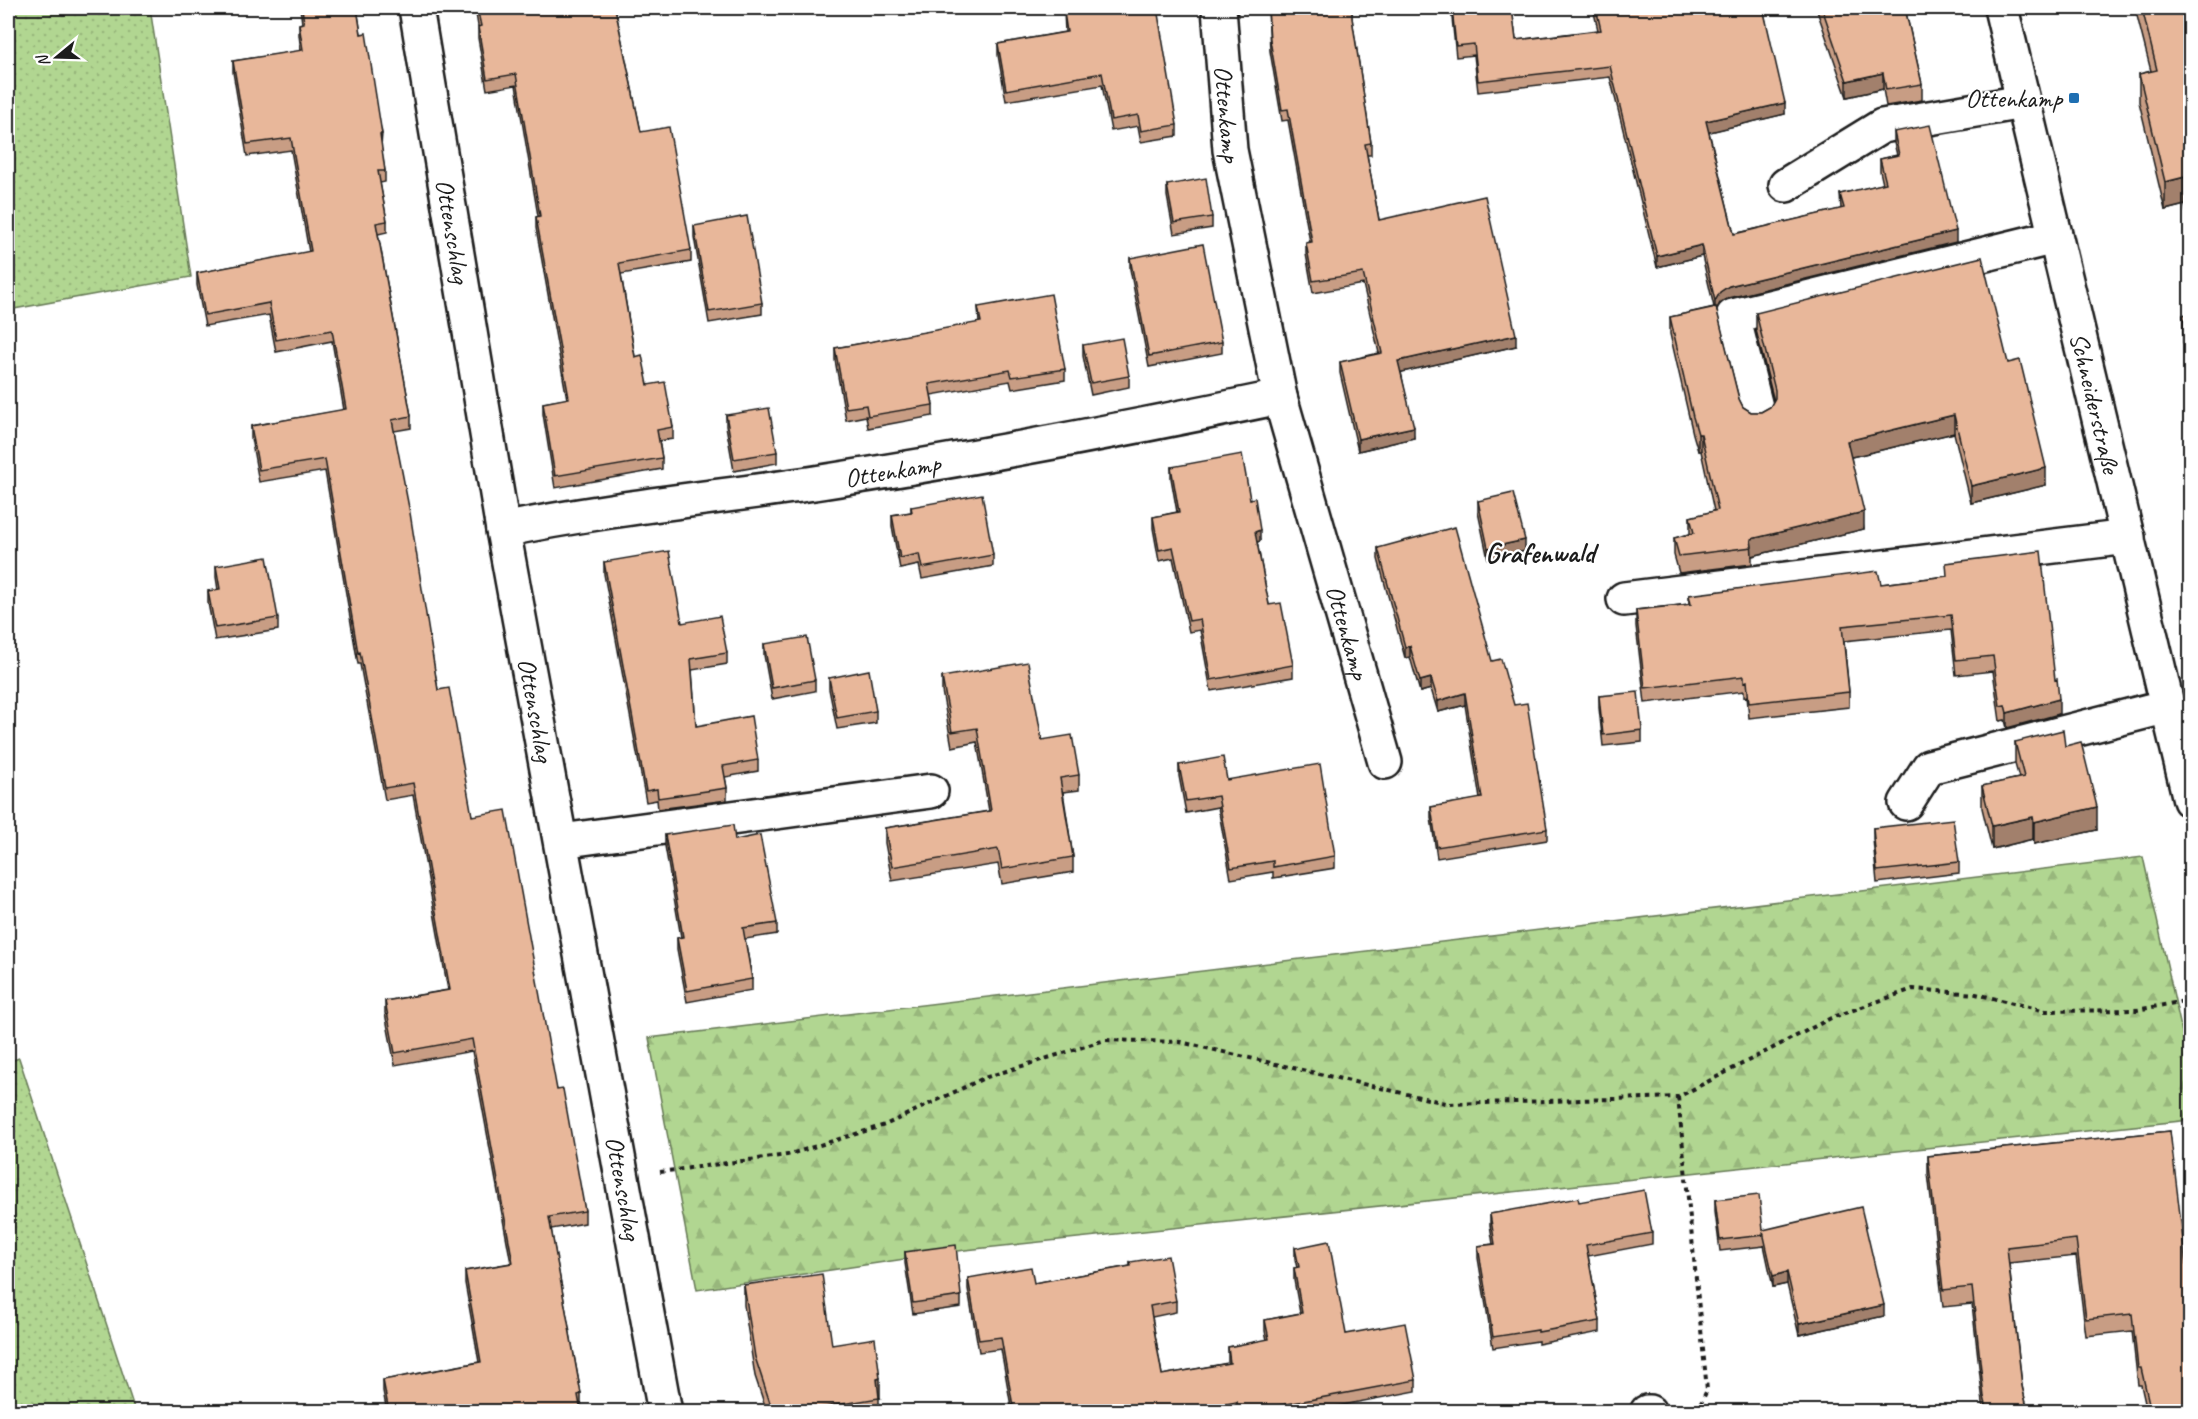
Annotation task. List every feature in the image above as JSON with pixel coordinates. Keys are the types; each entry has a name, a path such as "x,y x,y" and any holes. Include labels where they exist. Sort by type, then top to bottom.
{"street":[{"name":"Ottenschlag","path":"416,8 503,530 624,1176 665,1412"},
{"name":"Ottenkamp","path":"1219,8 1230,150 1280,397 1385,762"},
{"name":"Schneiderstraße","path":"2001,8 2190,797"},
{"path":"1786,185 1882,126 2023,102"},
{"path":"1757,411 1732,316 2055,237"},
{"name":"Ottenkamp","path":"503,530 565,517 822,482 1100,435 1280,397"},
{"path":"1624,599 2128,537"},
{"path":"1906,803 1929,767 2168,706"},
{"path":"561,841 931,791"}],"path":[{"path":"624,1176 788,1155 885,1125 984,1078 1105,1040 1180,1042 1450,1104 1678,1097 1831,1018 1913,989 1976,994 2046,1011 2137,1010 2190,1000"},
{"path":"1678,1097 1707,1390 1697,1412"}],"green space":[{"path":"8,8 150,8 191,277 8,310"},
{"path":"2143,857 2190,1068 2190,1120 965,1250 697,1290 649,1038"},
{"path":"19,1058 135,1411 8,1411 8,1062"}],"building":[{"path":"302,8 357,8 361,34 366,33 382,134 380,134 385,171 378,171 387,221 376,223 411,416 392,420 410,513 438,690 449,688 472,816 506,810 557,1090 563,1089 585,1211 549,1217 581,1394 578,1395 581,1412 389,1412 383,1380 481,1362 465,1271 513,1263 472,1039 395,1053 385,1001 450,990 413,783 385,788 360,652 358,653 325,459 259,470 251,426 346,409 332,330 276,340 269,303 205,315 197,273 311,251 291,138 247,144 233,61 303,50 299,24 304,23"},
{"path":"477,8 615,8 641,132 669,127 691,250 619,263 635,357 642,355 648,385 665,382 673,427 657,430 662,458 555,476 543,403 569,398 536,217 540,216 516,74 487,79"},
{"path":"1087,8 1157,8 1177,125 1141,131 1138,115 1111,120 1102,73 1006,90 998,44 1067,32 1064,12"},
{"path":"1268,8 1352,8 1371,143 1365,144 1379,220 1485,196 1516,335 1398,361 1414,427 1358,439 1340,362 1382,353 1363,273 1313,281 1306,243 1312,242 1288,109 1282,110 1270,40"},
{"path":"1452,8 1512,8 1516,40 1601,30 1596,8 1763,8 1785,103 1706,121 1734,234 1844,208 1840,194 1886,183 1880,159 1899,155 1894,132 1930,125 1956,231 1729,286 1720,292 1715,301 1702,245 1657,256 1610,66 1478,81 1474,44 1456,46"},
{"path":"1822,8 1905,8 1922,84 1886,90 1883,73 1847,81"},
{"path":"2142,8 2190,8 2190,201 2185,177 2165,182 2139,74 2157,70"},
{"path":"1206,178 1212,217 1174,223 1167,185"},
{"path":"747,216 762,303 709,312 694,226"},
{"path":"1203,244 1222,342 1149,356 1130,258"},
{"path":"1982,257 2008,363 2020,360 2046,468 1971,486 1954,415 1847,441 1864,512 1751,539 1752,547 1679,556 1674,538 1694,533 1690,517 1718,510 1701,434 1698,434 1693,417 1670,317 1716,307 1739,399 1743,407 1751,412 1761,412 1770,407 1775,398 1775,390 1756,313"},
{"path":"1051,294 1065,369 1012,377 1010,370 929,384 933,405 868,416 866,405 846,408 835,348 981,322 978,307"},
{"path":"2190,313 2190,344 2183,315"},
{"path":"1122,338 1129,376 1091,383 1083,345"},
{"path":"769,408 777,452 734,459 726,415"},
{"path":"1242,454 1250,499 1255,498 1260,530 1255,532 1269,605 1281,603 1293,665 1211,680 1200,619 1189,621 1173,547 1159,550 1153,517 1179,512 1171,467"},
{"path":"1513,493 1525,540 1488,548 1478,501"},
{"path":"982,494 993,555 922,568 919,554 900,558 892,515 912,512 911,507"},
{"path":"1455,527 1492,661 1501,659 1514,705 1527,703 1547,829 1437,847 1431,807 1482,798 1465,693 1438,701 1431,678 1420,681 1410,646 1405,647 1378,548"},
{"path":"669,551 682,623 720,616 727,653 691,659 696,726 751,716 758,760 723,766 727,788 658,798 657,789 646,791 604,562"},
{"path":"2041,551 2059,699 2007,713 2005,705 2000,706 1993,656 1956,660 1951,615 1842,626 1849,692 1749,703 1747,681 1744,682 1744,676 1645,688 1636,610 1691,604 1689,595 1878,571 1881,584 1947,576 1946,563"},
{"path":"267,557 278,618 215,628 208,591 220,589 216,566"},
{"path":"807,637 815,680 772,688 764,644"},
{"path":"1028,662 1042,740 1072,735 1079,775 1060,778 1073,857 1002,869 998,849 892,867 885,828 991,811 977,728 952,732 942,677"},
{"path":"869,670 876,711 837,718 829,678"},
{"path":"1638,692 1642,730 1603,735 1599,696"},
{"path":"2063,730 2065,746 2081,742 2097,807 2034,822 2033,817 1992,826 1982,786 2024,777 2015,742"},
{"path":"1223,757 1227,780 1320,764 1335,856 1273,867 1273,861 1231,868 1218,796 1186,801 1179,765"},
{"path":"1953,819 1959,862 1877,871 1873,828"},
{"path":"733,825 735,840 760,835 777,923 743,928 752,979 687,991 677,938 683,937 665,835"},
{"path":"2170,1131 2186,1265 2190,1265 2190,1412 2151,1412 2141,1368 2138,1368 2132,1314 2086,1319 2076,1239 2007,1247 2022,1386 2028,1412 1988,1412 1984,1397 1972,1287 1943,1290 1928,1156"},
{"path":"1644,1190 1652,1233 1586,1245 1600,1321 1493,1337 1478,1246 1495,1244 1490,1214 1578,1198 1579,1202"},
{"path":"1759,1195 1763,1230 1861,1207 1884,1305 1799,1324 1787,1272 1773,1276 1764,1235 1720,1240 1715,1200"},
{"path":"1329,1241 1346,1334 1405,1323 1416,1380 1245,1412 1239,1412 1237,1402 1188,1412 1177,1412 1177,1410 1169,1412 1014,1412 1001,1337 979,1340 968,1278 1031,1267 1034,1283 1131,1266 1130,1262 1168,1256 1176,1301 1150,1306 1162,1375 1230,1363 1228,1347 1269,1339 1265,1320 1302,1313 1294,1268 1299,1267 1295,1248"},
{"path":"956,1245 961,1296 913,1303 905,1252"},
{"path":"822,1274 832,1345 875,1338 880,1378 877,1379 879,1398 813,1409 813,1412 773,1412 755,1357 744,1285"}],"place":[{"name":"Ottenkamp","path":"2074,98"}],"district":[{"name":"Grafenwald","path":"1540,552"}]}
